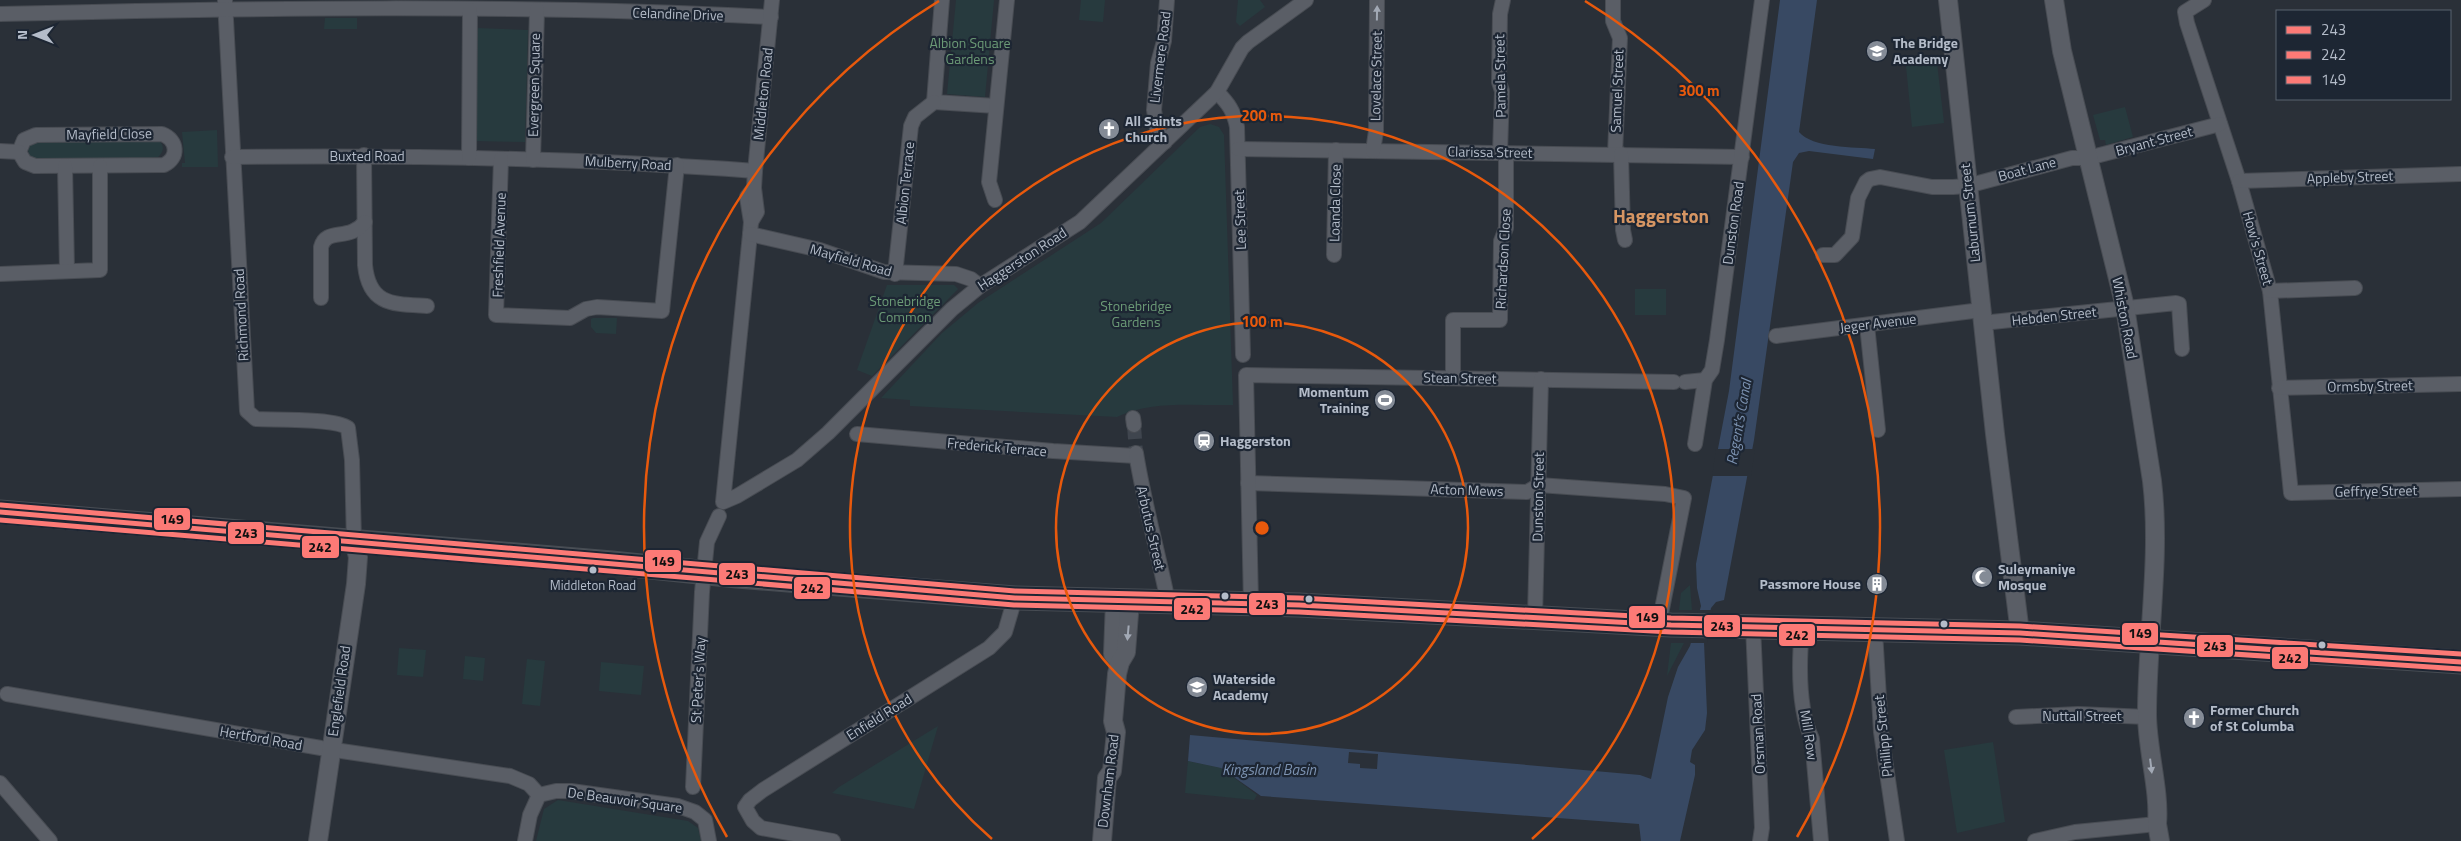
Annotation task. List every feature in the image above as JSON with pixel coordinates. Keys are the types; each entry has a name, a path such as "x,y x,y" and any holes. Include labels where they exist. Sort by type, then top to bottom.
{"highway":[{"path":"0,512 1015,598 1251,603 1535,616 1669,625 2020,633 2461,662"}],"street":[{"name":"Middleton Road","path":"723,502 750,228 747,198 754,188 754,171 772,0"},
{"path":"942,0 934,102 996,106"},
{"path":"995,200 989,182 1008,0"},
{"name":"Livermere Road","path":"1165,142 1157,129 1154,110 1158,63 1164,41 1167,0"},
{"name":"Haggerston Road","path":"723,502 737,496 797,460 816,445 934,326 980,286 1080,222 1217,92 1242,48 1306,0"},
{"name":"Lovelace Street","path":"1373,151 1376,131 1377,0"},
{"name":"Pamela Street","path":"1502,0 1499,82 1502,91 1503,153"},
{"name":"Samuel Street","path":"1613,0 1613,21 1620,38 1618,154 1625,240"},
{"name":"Dunston Road","path":"1695,444 1705,380 1712,370 1762,0"},
{"name":"Laburnum Street","path":"1948,0 1967,186 2020,633"},
{"name":"Whiston Road","path":"2054,0 2062,51 2125,307 2154,496 2150,641"},
{"name":"How's Street","path":"2204,0 2185,12 2186,23 2239,181 2270,291 2291,493"},
{"name":"Celandine Drive","path":"0,14 225,4 470,10 504,5 536,10 771,17"},
{"name":"Richmond Road","path":"225,4 242,351 247,411 250,416 256,419 342,424 348,428 354,541"},
{"path":"469,158 470,10"},
{"name":"Evergreen Square","path":"533,160 536,10"},
{"name":"Lee Street","path":"1217,92 1229,104 1235,115 1238,149 1244,355"},
{"name":"Albion Terrace","path":"895,274 911,126 915,117 934,102"},
{"name":"Bryant Street","path":"2088,158 2220,124"},
{"name":"Mayfield Close","path":"162,134 174,142 174,154 169,163 164,165 35,166 25,162 19,152 24,140 36,135 162,134"},
{"name":"Clarissa Street","path":"1238,149 1742,157"},
{"name":"Loanda Close","path":"1334,256 1336,150"},
{"path":"0,151 19,152"},
{"name":"Richardson Close","path":"1453,378 1453,320 1500,320 1501,241 1506,228 1503,153"},
{"path":"364,155 366,273 376,294 395,304 427,306"},
{"name":"Buxted Road","path":"232,157 364,155 501,159"},
{"name":"Boat Lane","path":"1823,255 1835,255 1852,237 1858,198 1866,182 1870,179 1880,177 1932,187 1967,186 2072,158 2088,158"},
{"name":"Mulberry Road","path":"501,159 677,165 754,171"},
{"name":"Freshfield Avenue","path":"501,159 496,315 570,318 590,308 662,311 677,165"},
{"path":"65,166 67,271"},
{"path":"0,274 100,270 100,166"},
{"name":"Appleby Street","path":"2239,181 2461,174"},
{"path":"321,298 321,247 323,240 327,237 355,232 365,222"},
{"name":"Mayfield Road","path":"750,228 895,274 956,274 971,279 980,286"},
{"path":"2270,291 2355,288"},
{"name":"Hebden Street","path":"1982,317 2171,303 2179,304 2182,348"},
{"name":"Jeger Avenue","path":"1776,336 1867,324 1982,317"},
{"path":"1867,324 1878,430"},
{"name":"Stean Street","path":"1248,483 1246,375 1680,382 1705,380"},
{"name":"Dunston Street","path":"1535,616 1541,379"},
{"name":"Ormsby Street","path":"2279,388 2461,384"},
{"name":"Frederick Terrace","path":"857,434 1052,452 1136,455"},
{"name":"Arbutus Street","path":"1136,455 1141,489 1160,562 1168,602"},
{"path":"1248,483 1251,603"},
{"name":"Acton Mews","path":"1248,483 1527,492 1539,485 1664,494 1684,498 1669,625"},
{"name":"Geffrye Street","path":"2291,493 2461,489"},
{"path":"704,573 707,542 719,516"},
{"name":"Englefield Road","path":"318,841 356,584 358,557 354,541"},
{"name":"St Peter's Way","path":"693,787 704,573"},
{"name":"Enfield Road","path":"833,841 761,828 753,821 745,807 750,800 989,648 1005,632 1015,598"},
{"name":"Downham Road","path":"1102,841 1107,778 1112,770 1116,732 1112,721 1120,662 1114,654 1123,601"},
{"name":"Orsman Road","path":"1753,626 1762,828 1760,841"},
{"name":"Mill Row","path":"1802,628 1799,665 1807,729 1812,739 1821,841"},
{"name":"Phillipp Street","path":"1874,631 1881,732 1897,841"},
{"path":"2035,841 2075,832 2158,832 2147,717 2150,641"},
{"name":"Hertford Road","path":"7,694 331,750 510,776 529,784 540,795"},
{"name":"Nuttall Street","path":"2016,717 2078,714 2147,717"},
{"path":"0,783 50,841"},
{"name":"De Beauvoir Square","path":"540,795 556,790 571,790 678,806 695,812 704,820 709,841"},
{"path":"525,841 530,815 540,795"}],"green space":[{"name":"Albion Square Gardens","path":"956,0 994,0 985,97 947,94"},
{"path":"1081,0 1105,0 1103,22 1079,20"},
{"path":"1238,0 1260,0 1265,7 1240,26 1236,22"},
{"path":"325,18 357,18 357,29 324,29"},
{"path":"477,28 528,30 525,142 473,141"},
{"path":"1937,63 1944,123 1912,127 1906,66"},
{"path":"2125,107 2133,137 2106,145 2105,140 2100,140 2093,115"},
{"name":"Stonebridge Gardens","path":"1210,124 1219,127 1224,135 1233,405 1159,406 1144,408 1117,417 910,406 910,400 881,398 942,333 978,303 1101,223 1200,127"},
{"path":"217,130 218,167 182,167 182,163 185,163 182,132"},
{"path":"158,140 163,146 162,153 158,157 150,158 32,158 29,156 28,149 33,142 40,141"},
{"name":"Stonebridge Common","path":"887,285 954,285 958,289 872,376 857,370"},
{"path":"1635,289 1666,289 1666,315 1635,315"},
{"path":"617,318 616,334 596,333 591,327 591,319"},
{"path":"1690,585 1692,610 1679,610 1681,593"},
{"path":"1671,643 1684,643 1667,676"},
{"path":"399,648 426,650 423,677 397,675"},
{"path":"465,656 485,658 483,681 463,679"},
{"path":"527,659 545,661 540,706 522,704"},
{"path":"601,662 644,666 641,695 599,691"},
{"path":"938,726 914,809 832,793 839,787"},
{"path":"1993,742 2005,822 1957,833 1944,750"},
{"path":"1188,761 1221,768 1257,795 1254,800 1185,793"},
{"path":"558,800 688,821 698,828 701,841 536,841 544,809"}],"water":[{"path":"1780,0 1817,0 1799,132 1805,137 1823,144 1875,149 1873,159 1809,151 1799,153 1793,162 1754,440 1724,600 1716,602 1711,608 1704,642 1707,713 1705,730 1692,750 1690,762 1695,765 1695,775 1680,841 1641,841 1639,824 1261,796 1221,768 1188,761 1190,735 1640,775 1651,779 1668,697 1678,667 1690,646 1701,606 1697,588 1696,564 1729,391"}],"pier":[{"path":"1716,449 1755,449 1751,476 1712,476"},
{"path":"1698,610 1713,610 1707,643 1689,643"},
{"path":"1349,752 1378,754 1377,769 1360,768 1360,764 1348,763"}],"tunnel":[{"path":"1134,425 1136,453"}],"transit line":[{"name":"149","path":"1,505 1015,591 1299,598 1671,618 2020,626 2461,654"},
{"name":"243","path":"0,512 1015,598 1299,605 1671,625 2020,633 2461,662"},
{"name":"242","path":"0,520 1014,605 1299,612 1671,632 2020,640 2461,669"}],"place":[{"name":"The Bridge Academy","path":"1877,51"},
{"name":"All Saints Church","path":"1109,129"},
{"name":"Momentum Training","path":"1385,400"},
{"name":"Haggerston","path":"1204,441"},
{"name":"Middleton Road","path":"593,570"},
{"name":"Suleymaniye Mosque","path":"1982,577"},
{"name":"Passmore House","path":"1877,584"},
{"name":"Waterside Academy","path":"1197,687"},
{"name":"Former Church of St Columba","path":"2194,718"}],"district":[{"name":"Haggerston","path":"1661,216"}],"water label":[{"name":"Regent's Canal","path":"1739,422"},
{"name":"Kingsland Basin","path":"1269,770"}]}
